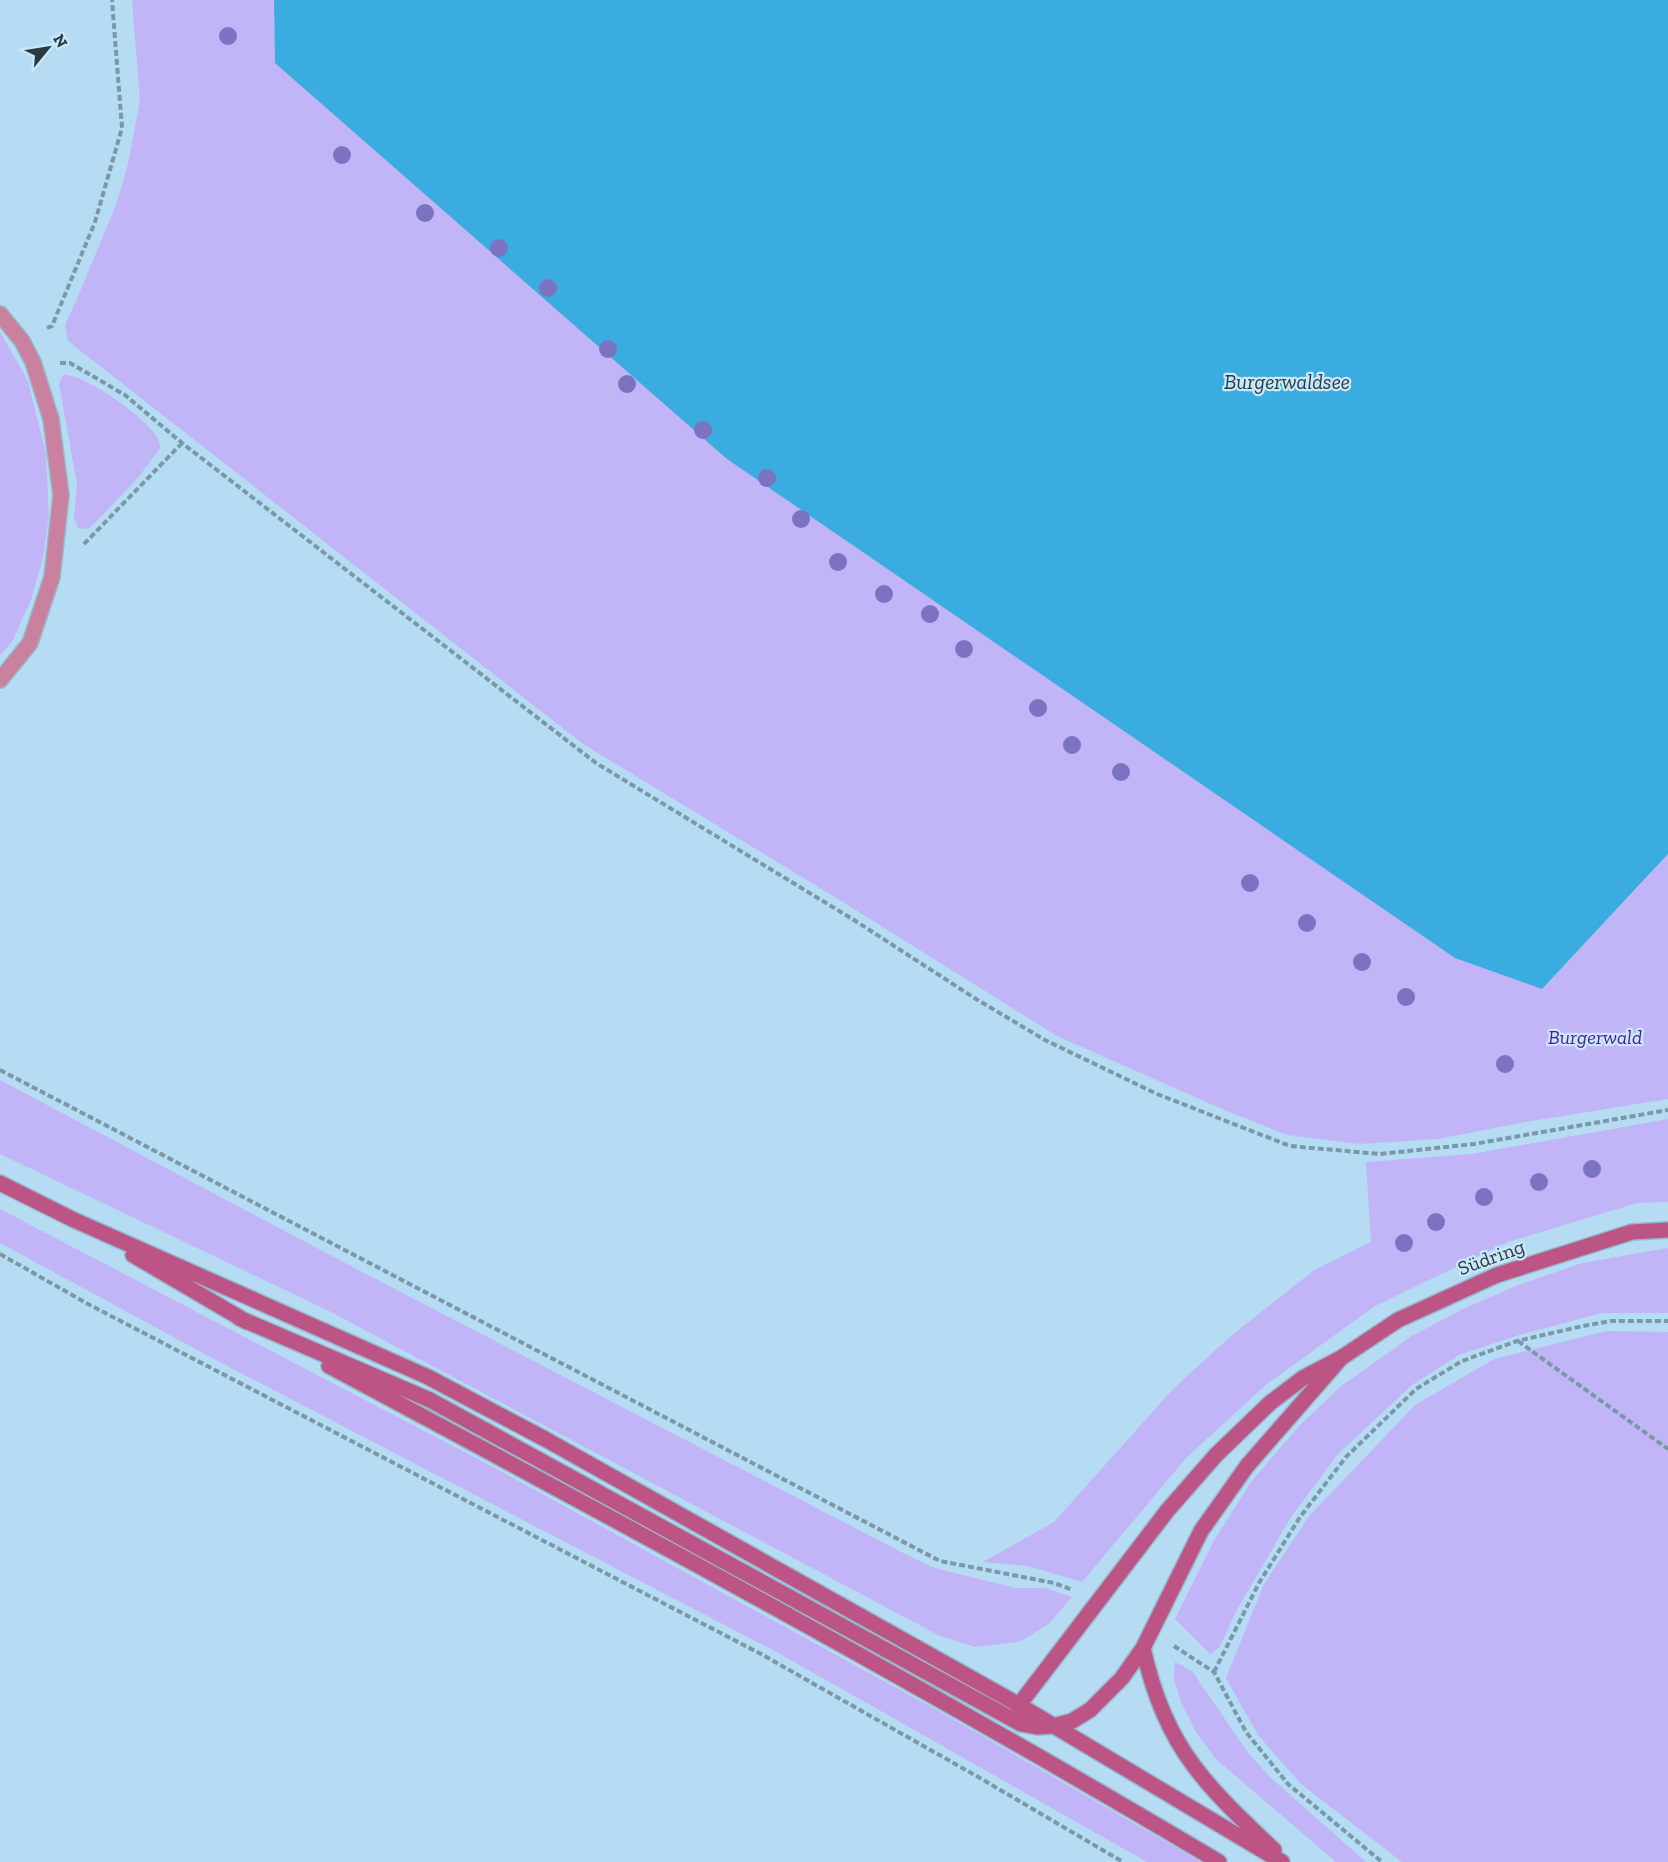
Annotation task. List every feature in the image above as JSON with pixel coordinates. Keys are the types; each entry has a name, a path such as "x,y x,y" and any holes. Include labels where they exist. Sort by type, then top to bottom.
{"main road":[{"path":"0,1183 74,1220 428,1377 555,1445 1020,1705 1282,1862"},
{"path":"74,1220 239,1318 591,1506 1050,1762 1219,1862"},
{"name":"Südring","path":"1341,1358 1398,1320 1497,1275 1632,1232 1668,1230"},
{"path":"239,1318 430,1400 1021,1724 1037,1727 1072,1721 1090,1710 1122,1678 1146,1641 1202,1531 1227,1494 1247,1466 1341,1358"},
{"path":"1050,1762 1030,1748 1021,1724 1020,1705 1167,1511 1216,1455 1278,1397 1303,1378 1341,1358"},
{"path":"1146,1641 1150,1680 1169,1724 1193,1765 1239,1817 1287,1862"}],"lane":[{"path":"0,314 22,341 33,362 51,419 61,495 52,577 30,643 0,680"}],"path":[{"path":"22,341 51,326 95,222 122,128 112,0"},
{"path":"33,362 70,363 125,395 182,443 596,763 854,920 1006,1017 1045,1040 1157,1094 1290,1146 1380,1154 1474,1144 1668,1110"},
{"path":"52,577 182,443"},
{"path":"0,1071 940,1561 1054,1583 1079,1592 1095,1604"},
{"path":"0,1254 99,1309 761,1654 1123,1862"},
{"path":"1214,1672 1259,1583 1300,1516 1346,1457 1416,1389 1462,1361 1517,1341 1611,1321 1668,1321"},
{"path":"1517,1341 1668,1449"},
{"path":"1146,1641 1169,1642 1214,1672 1246,1732 1288,1784 1382,1862"}],"green space":[{"name":"Burgerwald","path":"132,0 274,0 275,63 1542,989 1668,854 1668,1099 1438,1139 1359,1144 1287,1135 1222,1109 1057,1036 843,902 583,744 68,341 65,325 116,205 128,164 140,101"},
{"path":"0,332 28,381 46,454 49,515 43,558 31,600 12,642 0,655"},
{"path":"63,375 85,381 126,407 156,435 161,447 137,479 90,528 79,529 74,519 77,484 59,384"},
{"path":"0,1080 366,1274 911,1557 935,1568 1016,1588 1045,1588 1072,1597 1049,1624 1019,1642 975,1647 940,1636 327,1310 0,1154"},
{"path":"1668,1119 1668,1202 1637,1203 1508,1242 1375,1306 1267,1384 1187,1457 1082,1582 1028,1566 983,1562 1054,1522 1173,1389 1232,1335 1313,1271 1371,1242 1366,1162 1472,1154"},
{"path":"0,1209 493,1467 944,1714 1201,1862 1147,1862 782,1655 214,1359 0,1243"},
{"path":"1668,1248 1668,1313 1602,1313 1516,1336 1459,1355 1412,1385 1338,1454 1291,1517 1238,1608 1219,1648 1210,1654 1175,1619 1213,1542 1251,1482 1299,1426 1340,1387 1412,1336 1465,1308 1518,1285 1582,1263"},
{"path":"1607,1331 1668,1332 1668,1862 1402,1862 1301,1784 1258,1735 1226,1678 1264,1584 1310,1515 1415,1405 1494,1359"},
{"path":"1175,1662 1192,1671 1249,1754 1270,1777 1366,1862 1336,1862 1216,1759 1196,1732 1182,1704 1174,1680"}],"water":[{"name":"Burgerwaldsee","path":"274,0 1668,0 1668,854 1542,989 1455,958 727,459 275,63"}]}
